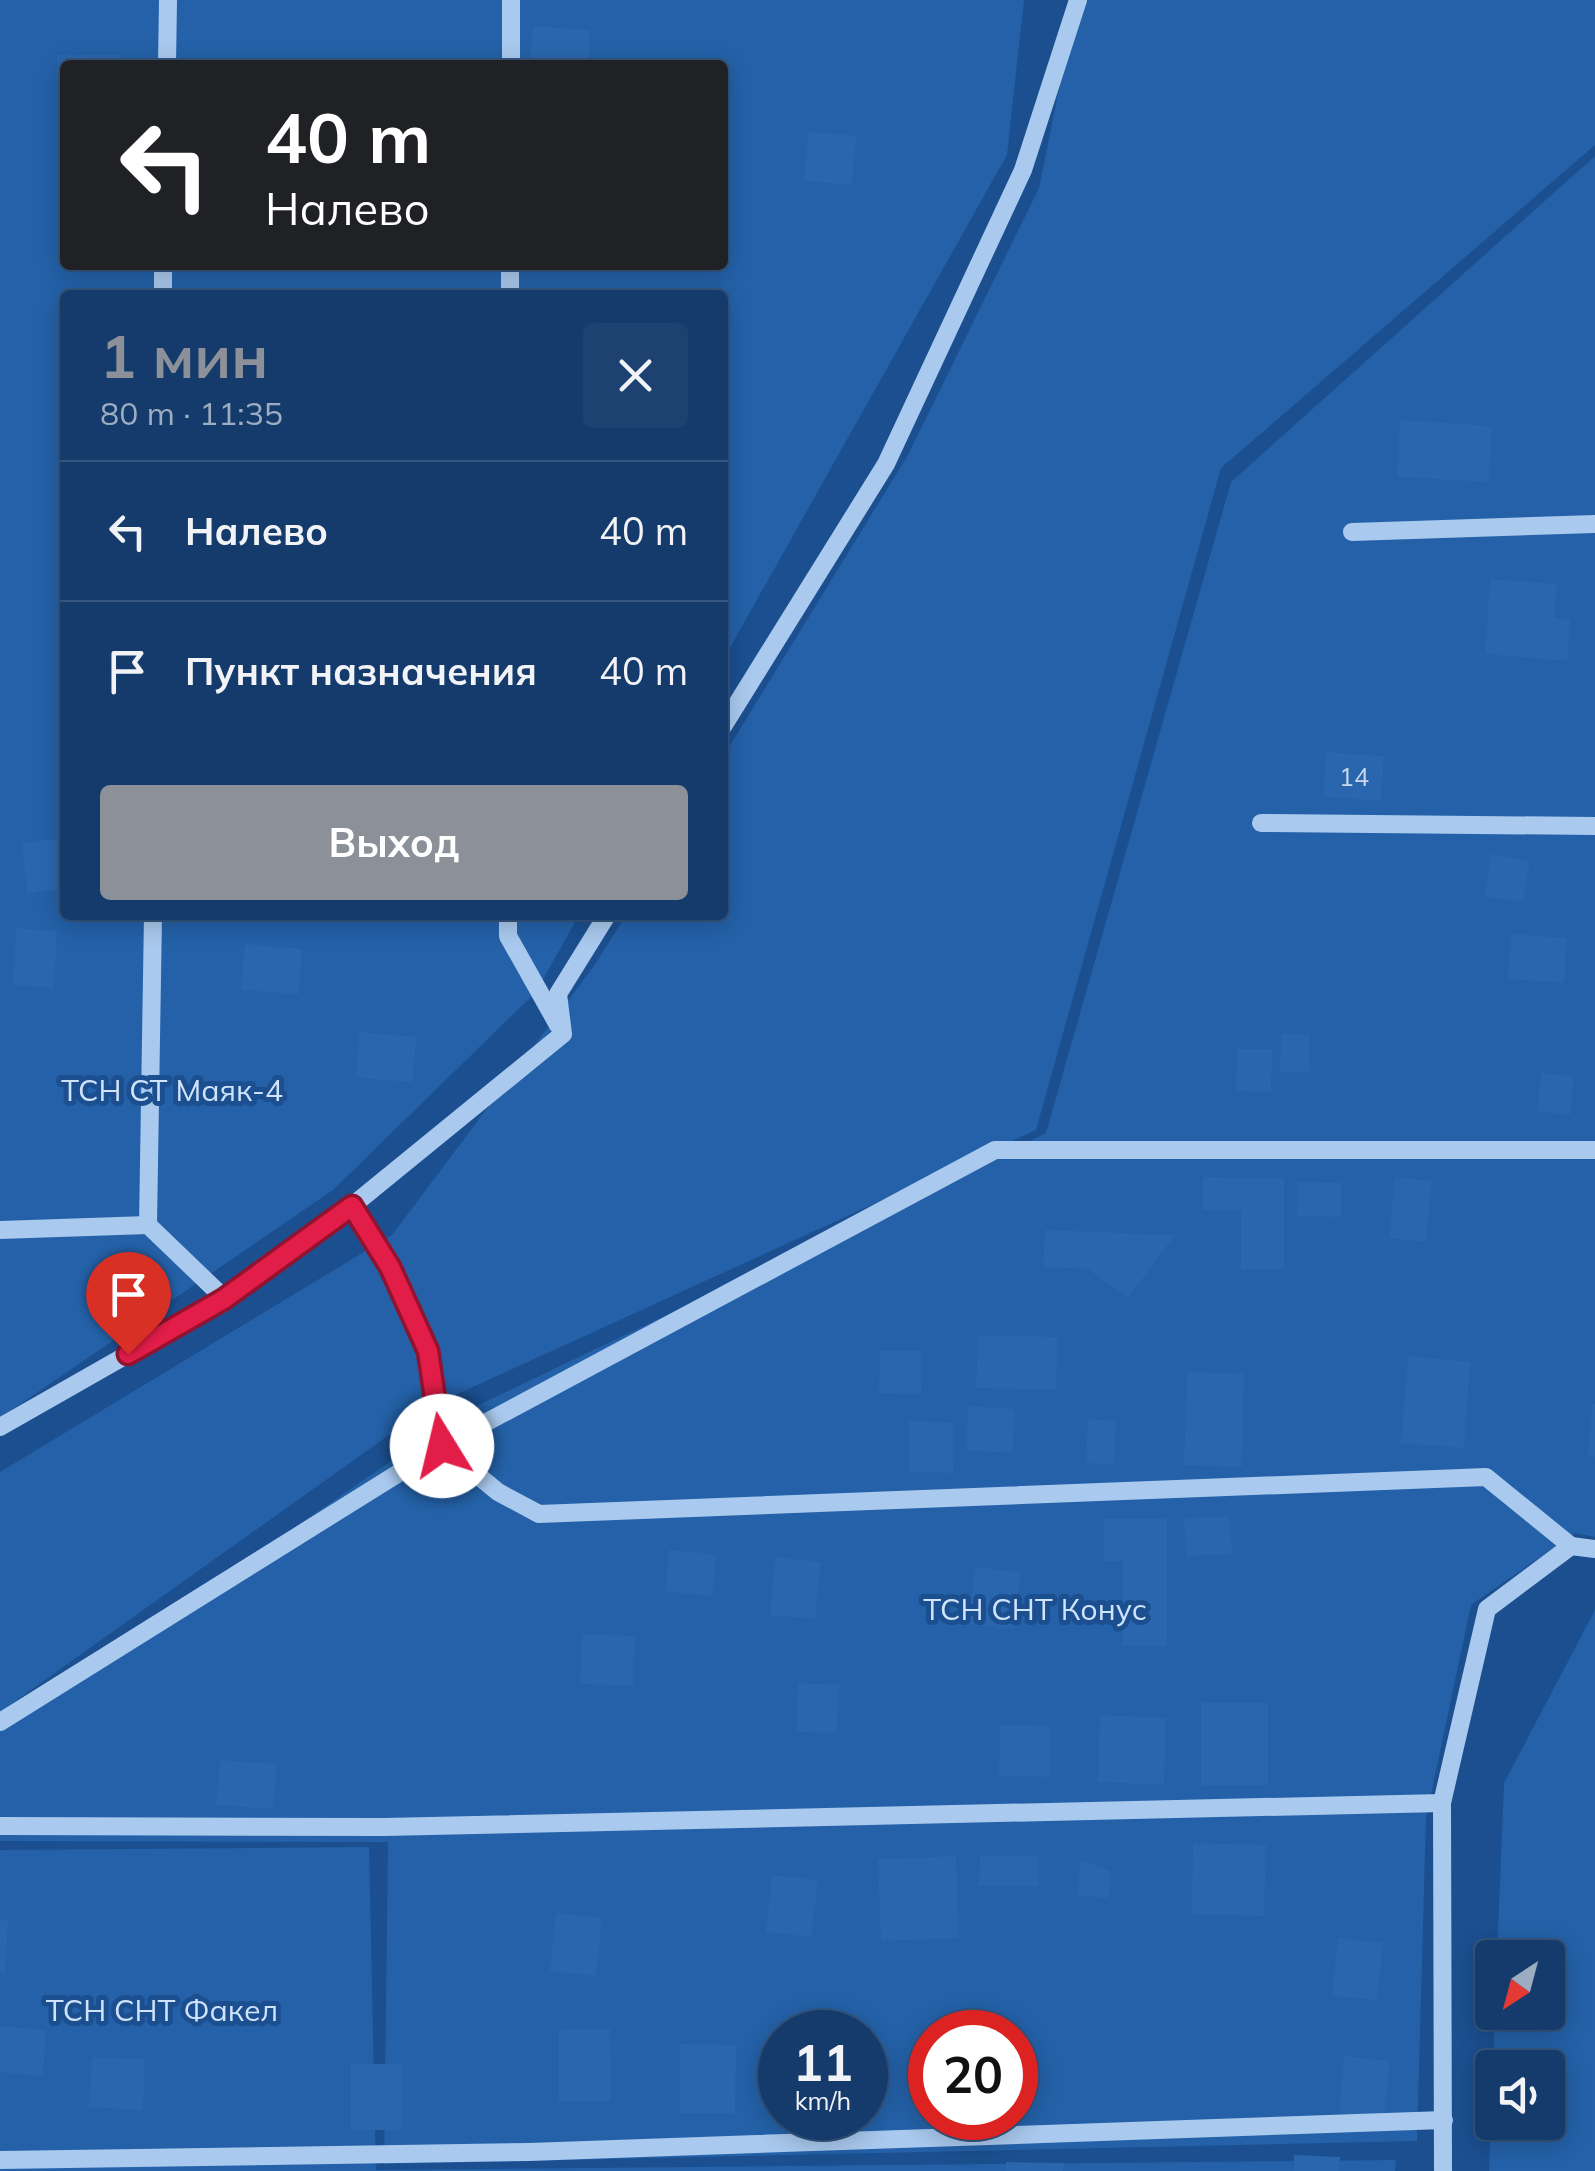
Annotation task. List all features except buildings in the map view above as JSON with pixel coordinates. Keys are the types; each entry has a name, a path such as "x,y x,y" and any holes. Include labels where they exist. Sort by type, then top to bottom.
{"street":[{"path":"167,60 168,0"},
{"path":"511,60 512,0"},
{"path":"728,718 886,464 1023,170 1078,0"},
{"path":"1352,532 1595,524"},
{"path":"1261,822 1595,826"},
{"path":"153,920 148,1224 224,1299"},
{"path":"508,920 508,936 563,1034"},
{"path":"563,1034 558,994 604,920"},
{"path":"0,1427 224,1299 352,1206 563,1034"},
{"path":"0,1722 442,1446 994,1150 1595,1150"},
{"path":"352,1206 390,1267 428,1351 442,1446 498,1492 539,1514 1486,1477 1571,1546 1595,1549"},
{"path":"0,1230 148,1224"},
{"path":"1442,2171 1442,1803 1487,1609 1571,1546"},
{"path":"0,1826 384,1827 1442,1803"},
{"path":"0,2160 549,2151 1444,2120"}],"green space":[{"name":"ТСН СТ Маяк-4","path":"0,0 1024,0 1007,155 728,651 728,290 60,290 60,920 576,920 536,992 333,1190 0,1418"},
{"path":"1077,0 1595,0 1595,145 1221,468 1036,1130 427,1408 0,1712 0,1472 392,1235 594,966 623,920 728,920 728,749 908,455 1039,188"},
{"name":"ТСН СНТ Конус","path":"1595,156 1595,1537 1575,1533 1471,1605 1426,1818 1417,2141 384,2164 388,1842 0,1841 0,1729 460,1414 1046,1133 1231,482"},
{"path":"1595,1610 1595,2171 1489,2171 1490,2140 1565,2140 1565,2050 1494,2050 1494,2030 1565,2030 1565,1940 1498,1940 1504,1783"},
{"name":"ТСН СНТ Факел","path":"369,1847 376,2170 1396,2160 1395,2171 0,2171 0,1850"}],"route":[{"path":"128,1354 224,1299 352,1206 390,1267 428,1351 442,1446"}]}
